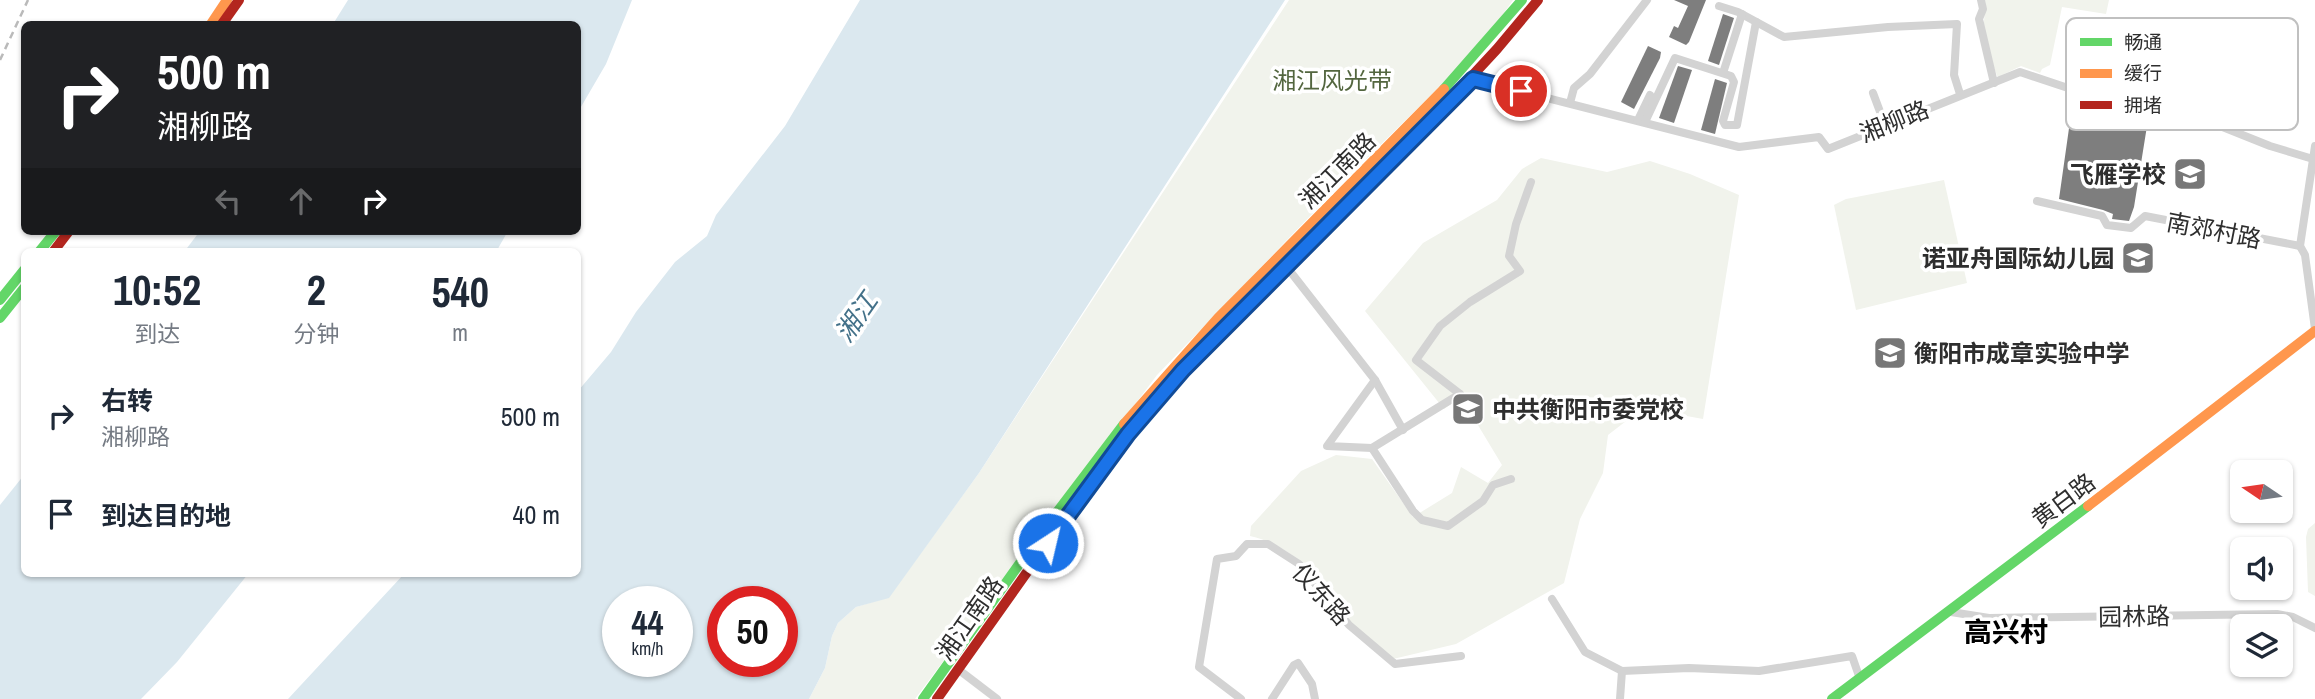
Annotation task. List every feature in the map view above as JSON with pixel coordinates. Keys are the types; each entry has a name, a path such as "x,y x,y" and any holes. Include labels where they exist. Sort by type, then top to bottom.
{"main road":[{"path":"213,21 227,0"},
{"path":"224,21 239,0"},
{"name":"湘江南路","path":"923,699 1120,428 1176,363 1443,93 1522,0"},
{"name":"湘江南路","path":"937,699 1128,434 1183,370 1473,79 1538,0"},
{"path":"0,300 21,274"},
{"path":"0,318 21,292"},
{"name":"黄白路","path":"1832,699 1951,612 2315,330"}],"street":[{"path":"1570,103 1574,88 1590,74 1647,0"},
{"path":"1981,0 1983,9 1979,19 1994,83"},
{"path":"1719,6 1742,14 1784,37 1888,27 1957,24 1954,75 1961,94"},
{"path":"1723,73 1742,14"},
{"path":"1642,121 1650,101 1675,58 1731,76 1734,82 1724,123 1736,127 1756,22"},
{"name":"湘柳路","path":"1473,79 1739,147 1819,137 1828,149 2020,72 2066,87"},
{"path":"1873,93 1885,125"},
{"name":"湘柳路","path":"2230,130 2313,159"},
{"path":"2315,146 2300,246 2305,255 2315,330"},
{"path":"1375,380 1327,446 1372,448 1460,394 1416,360 1440,326 1470,302 1520,271 1509,256 1516,224 1531,182"},
{"name":"南郊村路","path":"2037,201 2102,216 2107,225 2131,228 2145,216 2300,246"},
{"path":"1286,266 1375,380 1403,430"},
{"path":"1372,448 1413,511 1422,520 1448,526 1483,501 1493,485 1511,479"},
{"name":"仪东路","path":"1241,699 1199,667 1217,559 1236,556 1247,544 1268,544 1299,564 1349,625 1395,664 1461,656"},
{"path":"1552,599 1585,652 1622,671 1689,668 1759,671 1852,656 1860,679"},
{"name":"园林路","path":"1951,612 1989,618 2277,614 2293,617 2315,628"},
{"path":"1272,699 1298,663 1312,684 1315,699"},
{"path":"959,670 997,699"},
{"path":"1620,699 1622,671"}],"green space":[{"name":"湘江风光带","path":"1289,0 1513,0 1494,27 1449,77 1341,184 1157,375 915,699 809,699 825,668 832,636 838,623 856,607 889,597 979,473"},
{"path":"1985,0 2109,0 2106,14 2062,7 2050,65 2040,73 2021,66 1998,77 1985,34"},
{"name":"中共衡阳市委党校","path":"1541,158 1607,172 1650,161 1690,174 1739,195 1703,419 1643,408 1608,435 1603,473 1580,519 1564,583 1456,644 1393,659 1352,624 1296,558 1283,549 1250,536 1251,526 1301,471 1336,455 1372,459 1413,517 1452,493 1461,467 1488,483 1502,465 1461,397 1444,409 1365,311 1423,243 1497,200 1522,169"},
{"path":"1944,180 1967,283 1856,310 1834,205 1846,199"},
{"path":"2315,523 2315,596 2308,592 2306,537 2308,529"}],"water":[{"path":"348,0 632,0 606,64 581,107 581,21 335,21"},
{"name":"湘江","path":"860,0 1285,0 979,473 889,598 856,607 838,623 832,636 825,668 809,699 288,699 401,577 581,577 581,387 611,352 636,312 675,262 707,236 716,215 785,126"},
{"path":"197,235 506,235 498,248 187,248"},
{"path":"21,479 21,577 246,577 177,662 141,699 0,699 0,505"}],"building":[{"path":"1674,0 1706,0 1686,45 1669,37 1674,26 1678,28 1688,6"},
{"path":"1723,14 1734,18 1719,65 1708,61"},
{"path":"1648,46 1661,52 1660,58 1634,109 1621,102"},
{"path":"1678,66 1692,70 1674,123 1659,118"},
{"path":"1715,79 1727,83 1715,134 1701,130"},
{"path":"2069,130 2146,130 2134,207 2129,221 2112,219 2113,214 2103,210 2059,199"}],"railway":[{"path":"0,60 28,0"}],"traffic: fast":[{"path":"1444,89 1522,0"},
{"path":"42,248 53,235"},
{"path":"0,300 21,274"},
{"path":"0,318 21,292"},
{"path":"923,699 1045,528 1124,424"},
{"path":"1832,699 2088,506"}],"traffic: slow":[{"path":"213,21 227,0"},
{"path":"1124,424 1218,318 1444,89"},
{"path":"1152,406 1228,324 1408,145"},
{"path":"2088,506 2315,331"}],"traffic: jam":[{"path":"224,21 239,0"},
{"path":"1408,145 1497,49 1538,0"},
{"path":"56,248 66,235"},
{"path":"937,699 1086,489 1152,406"}],"place":[{"name":"飞雁学校","path":"2190,174"},
{"name":"诺亚舟国际幼儿园","path":"2138,258"},
{"name":"衡阳市成章实验中学","path":"1890,353"},
{"name":"中共衡阳市委党校","path":"1468,409"}],"district":[{"name":"高兴村","path":"2006,632"}],"route":[{"path":"1048,543 1128,434 1183,370 1473,79 1521,91"}]}
